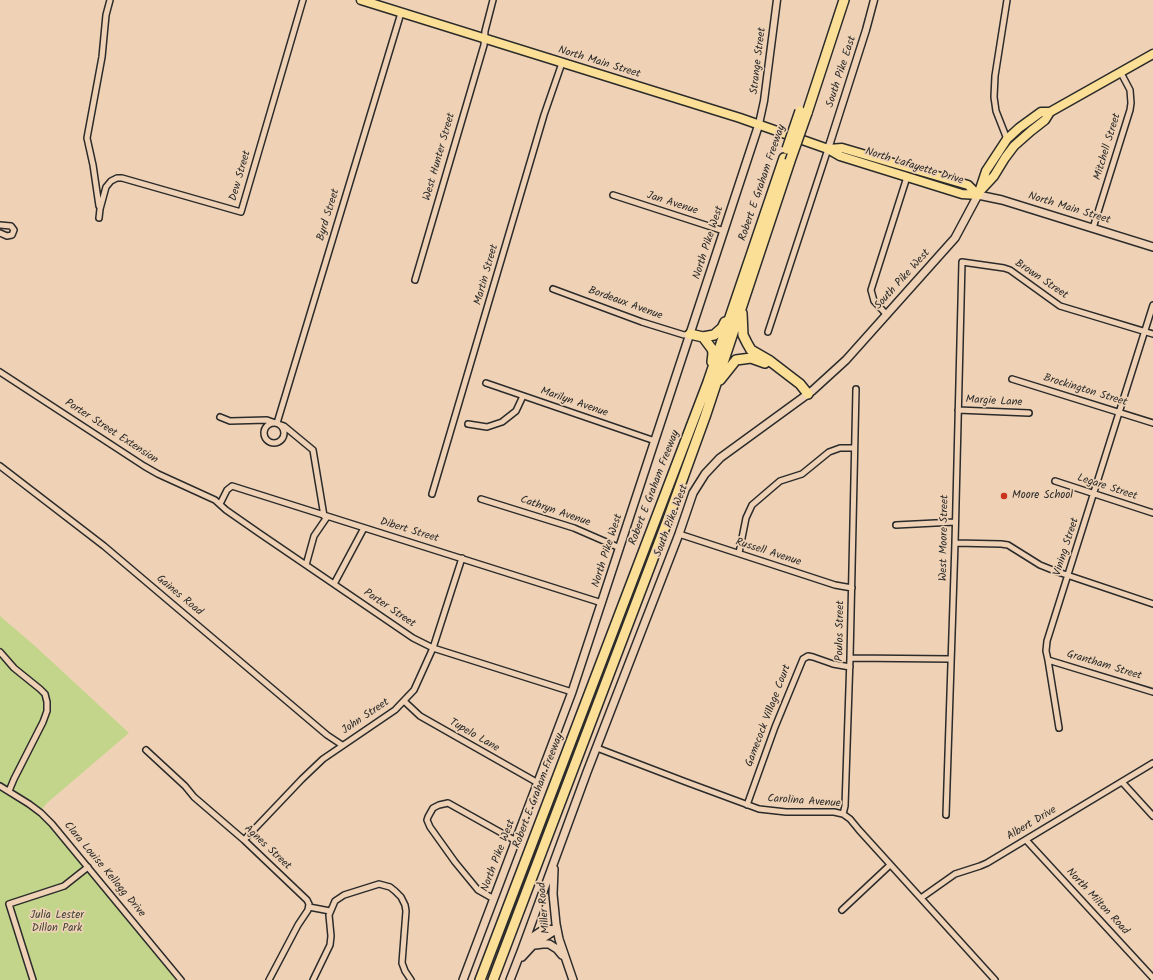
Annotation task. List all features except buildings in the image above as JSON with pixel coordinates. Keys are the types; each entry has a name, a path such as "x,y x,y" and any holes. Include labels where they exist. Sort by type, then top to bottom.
{"highway":[{"name":"Robert E Graham Freeway","path":"836,17 839,0"},
{"name":"Robert E Graham Freeway","path":"493,980 640,594 836,17 844,0"},
{"path":"690,334 703,337 718,333 740,299"},
{"path":"740,299 743,335 752,350 786,373 800,384 808,394"},
{"path":"703,337 710,345 713,353 711,385"},
{"path":"711,385 736,360 751,358 786,373"},
{"name":"Robert E Graham Freeway","path":"480,980 711,385"}],"main road":[{"name":"North Main Street","path":"361,0 378,3 401,12 759,124 828,149"},
{"path":"978,195 986,171 1007,139 1019,128 1153,54"},
{"path":"978,195 994,176 1014,146 1045,120 1046,112"},
{"name":"North Pike West","path":"463,980 572,692 759,124"},
{"path":"828,149 842,148 968,185 978,195"},
{"name":"North Lafayette Drive","path":"828,149 840,156 962,194 978,195"},
{"name":"North Main Street","path":"978,195 1002,200 1153,246"},
{"name":"South Pike West","path":"556,856 679,534 693,493 705,474 720,458 808,394 846,360 955,238 978,195"},
{"path":"510,980 556,856"},
{"name":"Miller Road","path":"556,856 553,883 554,908 557,929 573,980"},
{"path":"522,948 528,940 540,932 548,929 557,929"},
{"path":"517,963 531,946 557,929"},
{"path":"531,946 543,944 551,945 558,950 566,961"}],"street":[{"path":"100,209 87,138 102,58 106,15 110,0"},
{"name":"Dew Street","path":"99,218 104,194 109,183 117,178 122,178 241,212 303,0"},
{"name":"West Hunter Street","path":"415,280 484,45 493,0"},
{"name":"Strange Street","path":"759,124 764,101 777,0"},
{"name":"South Pike East","path":"828,149 874,0"},
{"path":"1007,0 995,76 994,97 996,111 1007,139"},
{"name":"Byrd Street","path":"277,423 401,12"},
{"name":"Martin Street","path":"432,494 544,115 562,63"},
{"name":"Mitchell Street","path":"1093,228 1130,110 1130,90 1120,73"},
{"path":"768,332 828,149"},
{"path":"887,315 874,301 872,290 907,177"},
{"name":"Jan Avenue","path":"614,195 724,231"},
{"path":"0,225 11,226 14,230 12,235 7,236 0,233"},
{"name":"Brown Street","path":"962,262 1010,270 1060,306 1153,334"},
{"name":"West Moore Street","path":"946,815 962,262"},
{"name":"Bordeaux Avenue","path":"553,289 642,322 684,335 690,334"},
{"name":"Vining Street","path":"1059,728 1046,651 1047,641 1153,305"},
{"name":"Porter Street Extension","path":"0,372 144,466 215,500"},
{"name":"Brockington Street","path":"1012,379 1119,411 1153,423"},
{"name":"Marilyn Avenue","path":"486,383 655,441"},
{"name":"Poulos Street","path":"844,814 850,667 856,389"},
{"path":"468,424 487,427 502,422 516,411 523,396"},
{"name":"Margie Lane","path":"958,410 1028,413"},
{"path":"220,417 230,421 268,420 277,423 284,426 313,450 326,516 314,536 306,565"},
{"name":"Byrd Street","path":"277,423 283,428 284,435 281,441 272,443 266,438 265,429 269,424 277,423"},
{"path":"738,553 746,518 752,505 780,481 802,474 829,452 840,448 854,448"},
{"name":"Gaines Road","path":"0,466 104,546 327,735 342,745"},
{"name":"Legare Street","path":"1055,482 1153,513"},
{"name":"Dibert Street","path":"220,504 227,490 232,486 602,603"},
{"name":"Cathryn Avenue","path":"481,499 574,528 620,548"},
{"name":"Porter Street","path":"215,500 306,565 413,638 433,648 572,692"},
{"path":"896,525 955,522"},
{"path":"334,584 364,528"},
{"name":"Russell Avenue","path":"679,534 835,585 852,588"},
{"path":"955,543 1001,544 1008,546 1040,565 1068,576 1153,604"},
{"name":"John Street","path":"244,840 302,779 330,753 385,718 414,690 433,648 462,558"},
{"path":"0,652 14,668 45,694 47,702 47,711 43,722 9,791"},
{"name":"Gamecock Village Court","path":"747,805 775,727 803,659 808,656 833,664 850,667"},
{"path":"850,658 951,659"},
{"name":"Grantham Street","path":"1048,660 1153,692"},
{"name":"Tupelo Lane","path":"404,701 420,716 538,783"},
{"name":"Carolina Avenue","path":"597,748 747,805 770,811 834,812 844,814 995,980"},
{"name":"Agnes Street","path":"146,750 304,896 309,904 309,907"},
{"name":"Albert Drive","path":"921,898 955,874 980,866 1153,764"},
{"path":"1122,782 1153,816"},
{"name":"Clara Louise Kellogg Drive","path":"0,786 41,813 52,824 181,980"},
{"path":"494,899 478,890 455,862 430,827 427,820 428,817 433,808 438,805 448,803 516,841"},
{"name":"North Milton Road","path":"1026,840 1153,978"},
{"path":"842,910 890,865"},
{"path":"33,980 9,904 64,886 88,867"},
{"path":"313,980 330,945 331,936 329,920 332,905 338,898 360,889 379,884 390,887 401,897 406,912 402,963 411,980"},
{"path":"270,980 309,907 330,911"}],"green space":[{"name":"Julia Lester Dillon Park","path":"0,616 35,646 129,733 47,803 39,813 178,980 0,980"}],"place":[{"name":"Moore School","path":"1004,496"}]}
